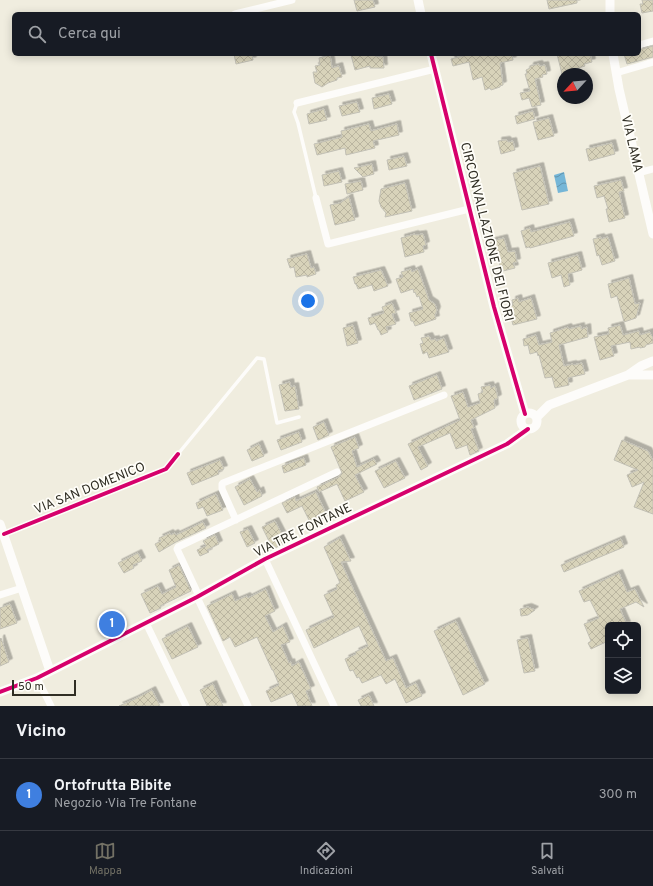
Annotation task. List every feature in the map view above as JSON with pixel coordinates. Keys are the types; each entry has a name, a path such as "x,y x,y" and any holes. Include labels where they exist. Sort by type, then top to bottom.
{"street":[{"path":"243,12 292,0"},
{"path":"418,0 421,12"},
{"path":"610,0 610,12"},
{"path":"641,44 653,41"},
{"name":"CIRCONVALLAZIONE DEI FIORI","path":"432,56 494,308 525,414"},
{"name":"VIA LAMA","path":"612,56 653,234"},
{"path":"616,73 653,62"},
{"path":"297,103 435,69"},
{"path":"638,173 653,168"},
{"path":"316,198 328,244 469,209"},
{"path":"537,417 549,405 628,375 641,366 653,361"},
{"path":"628,375 653,375"},
{"path":"236,520 222,489 222,482 444,395"},
{"path":"532,413 537,417 538,422 533,428 528,429 524,427 521,422 525,414 532,413"},
{"name":"VIA TRE FONTANE","path":"0,692 37,678 198,596 265,559 507,444 528,429"},
{"name":"VIA SAN DOMENICO","path":"4,534 166,469 178,454"},
{"path":"248,706 177,549 178,547 338,472"},
{"path":"0,524 50,671"},
{"path":"265,559 334,706"},
{"path":"0,596 22,588"},
{"path":"146,623 186,706"},
{"path":"37,678 51,706"}],"lane":[{"path":"297,103 294,112 316,198"},
{"path":"178,454 257,358 264,358 277,424 298,417"}],"water":[{"path":"564,172 568,191 558,193 554,175"}],"building":[{"path":"354,0 373,0 375,7 357,11"},
{"path":"547,0 577,0 577,3 549,9"},
{"path":"642,0 653,0 653,11 642,13 640,4 643,4"},
{"path":"653,46 653,57 627,64 625,56 641,56 641,49"},
{"path":"234,56 252,56 253,60 236,64"},
{"path":"330,56 332,68 339,66 342,77 337,78 337,80 322,87 315,83 313,72 317,72 315,66 320,65 319,58"},
{"path":"351,56 383,57 384,68 370,68 370,66 355,70"},
{"path":"463,56 512,56 513,60 500,63 503,85 491,90 490,88 485,90 482,77 473,80 469,62 453,66 451,59"},
{"path":"558,56 590,56 592,62 584,64 585,66 578,68 560,68"},
{"path":"539,64 540,66 545,65 547,74 542,75 543,77 535,79 541,105 532,107 529,98 522,100 520,93 530,91 525,74 527,74 526,70 530,68 530,66"},
{"path":"389,94 392,104 374,109 372,98"},
{"path":"357,102 360,112 342,116 339,106"},
{"path":"324,109 327,120 309,124 307,114"},
{"path":"533,111 535,119 517,124 515,116"},
{"path":"549,118 554,136 538,140 533,122"},
{"path":"369,124 371,131 397,124 399,135 373,141 375,148 346,155 345,148 317,155 314,144 342,137 341,131"},
{"path":"507,140 508,142 513,141 515,150 501,154 498,141"},
{"path":"612,143 615,154 589,161 586,149"},
{"path":"404,156 407,166 389,170 387,160"},
{"path":"372,164 374,174 363,177 354,168"},
{"path":"540,166 549,204 522,210 513,173"},
{"path":"339,171 342,182 324,186 322,175"},
{"path":"621,180 624,191 619,192 625,218 609,222 606,209 608,209 604,196 597,198 594,186"},
{"path":"361,181 363,190 347,194 345,184"},
{"path":"405,183 412,211 385,217 386,213 381,207 379,201 381,189"},
{"path":"349,197 355,220 335,225 330,205 340,203"},
{"path":"570,222 574,236 526,248 521,231 530,228 531,232"},
{"path":"415,234 423,234 426,245 423,246 424,252 405,257 401,238"},
{"path":"601,237 601,239 608,237 615,261 602,265 599,255 597,256 593,239"},
{"path":"504,238 508,252 515,251 517,262 513,263 515,268 503,271 501,265 500,266 498,255 493,255 490,242"},
{"path":"307,254 311,268 314,267 316,274 307,277 307,275 296,277 294,267 290,268 287,259"},
{"path":"578,255 582,270 568,274 570,285 564,287 561,275 552,278 548,263"},
{"path":"411,269 412,272 418,269 429,300 435,304 437,310 435,315 436,319 415,326 413,321 411,321 409,313 423,309 419,296 417,297 413,289 401,293 396,279 403,277 401,272"},
{"path":"381,270 388,286 374,291 372,285 358,289 353,277"},
{"path":"629,278 635,304 640,303 636,318 624,322 617,296 611,298 608,284"},
{"path":"518,298 519,302 531,298 537,319 513,325 508,306 513,305 512,300"},
{"path":"392,303 396,313 392,314 396,324 386,327 388,332 381,335 375,323 370,325 368,318 384,313 382,307"},
{"path":"353,325 358,343 347,346 343,328"},
{"path":"620,325 623,335 639,331 640,335 650,332 653,337 653,343 646,345 645,347 631,349 630,342 611,346 614,356 600,360 594,337 609,334 608,328"},
{"path":"581,326 581,329 587,327 588,337 559,345 564,366 582,363 585,374 568,378 569,385 555,388 552,377 545,378 539,355 538,356 537,352 530,354 528,345 524,346 523,339 536,335 539,345 552,342 550,333 568,327 569,329"},
{"path":"429,336 431,340 436,339 436,341 444,338 449,352 429,358 427,352 423,354 420,344 423,343 421,338"},
{"path":"437,375 442,389 414,400 409,386"},
{"path":"290,382 291,387 295,386 299,409 285,411 279,385"},
{"path":"490,385 491,388 495,386 498,398 494,400 495,408 471,420 474,428 471,429 479,451 470,455 467,445 456,449 450,433 418,447 428,466 421,470 408,444 460,420 451,396 463,392 468,407 480,403 478,394 483,392 481,387"},
{"path":"324,422 329,435 318,440 313,427"},
{"path":"299,432 302,442 281,450 277,440"},
{"path":"355,437 359,448 352,451 357,467 374,459 377,464 355,475 364,492 345,501 337,484 319,492 317,487 339,477 342,473 331,447"},
{"path":"622,440 648,451 653,461 653,514 634,507 644,482 632,487 627,475 638,470 614,460"},
{"path":"259,444 264,456 252,461 247,450"},
{"path":"304,458 306,465 284,473 282,466"},
{"path":"220,460 224,469 218,471 219,474 192,485 187,473"},
{"path":"396,461 405,478 384,488 375,471"},
{"path":"250,479 257,492 260,490 262,496 244,505 235,487"},
{"path":"316,492 327,516 311,524 302,506 287,513 282,503 295,497 296,501"},
{"path":"216,494 223,510 207,516 203,507 198,509 196,503"},
{"path":"275,521 286,542 273,549 262,527"},
{"path":"203,522 206,528 159,552 155,544 161,541 159,538 170,533 171,535 175,533 176,535"},
{"path":"248,529 255,543 247,547 240,532"},
{"path":"215,535 219,544 207,550 209,552 200,556 197,550 206,546 203,541"},
{"path":"340,538 351,561 341,562 386,661 393,658 406,688 416,683 422,696 406,703 395,679 386,684 381,675 362,683 359,677 357,678 353,670 350,671 345,659 368,646 359,626 314,648 306,630 334,617 324,595 337,589 336,585 340,583 324,547"},
{"path":"621,539 624,547 564,572 561,565"},
{"path":"138,553 142,561 133,565 134,568 124,573 118,563"},
{"path":"179,565 191,591 160,606 161,608 150,613 141,594 158,586 162,594 176,587 169,570"},
{"path":"619,573 627,592 635,589 644,607 636,602 620,609 626,622 605,622 605,642 591,649 588,643 591,641 584,624 599,618 590,600 584,602 579,591"},
{"path":"266,589 275,611 265,616 273,632 283,626 290,642 281,645 289,663 291,662 292,666 299,662 311,689 306,691 312,706 298,706 292,693 271,702 266,691 279,685 257,637 235,647 230,637 223,641 207,606 232,594 235,601 247,596 248,598"},
{"path":"10,604 17,623 0,629 0,608"},
{"path":"528,607 535,610 528,615 521,616 520,609"},
{"path":"456,621 485,684 463,695 434,631"},
{"path":"188,626 198,647 172,659 162,639"},
{"path":"1,638 9,662 0,666 0,639"},
{"path":"528,638 535,671 524,673 517,640"},
{"path":"213,684 223,706 207,706 200,690"},
{"path":"152,690 160,706 119,706 135,699"},
{"path":"369,695 374,706 361,706 358,700"}],"cycle path":[{"path":"431,56 494,307 525,414"},
{"path":"0,692 37,678 197,597 265,559 507,444 528,429"},
{"path":"4,534 166,469 178,454"}],"place":[{"name":"Ortofrutta Bibite","path":"112,624"}]}
